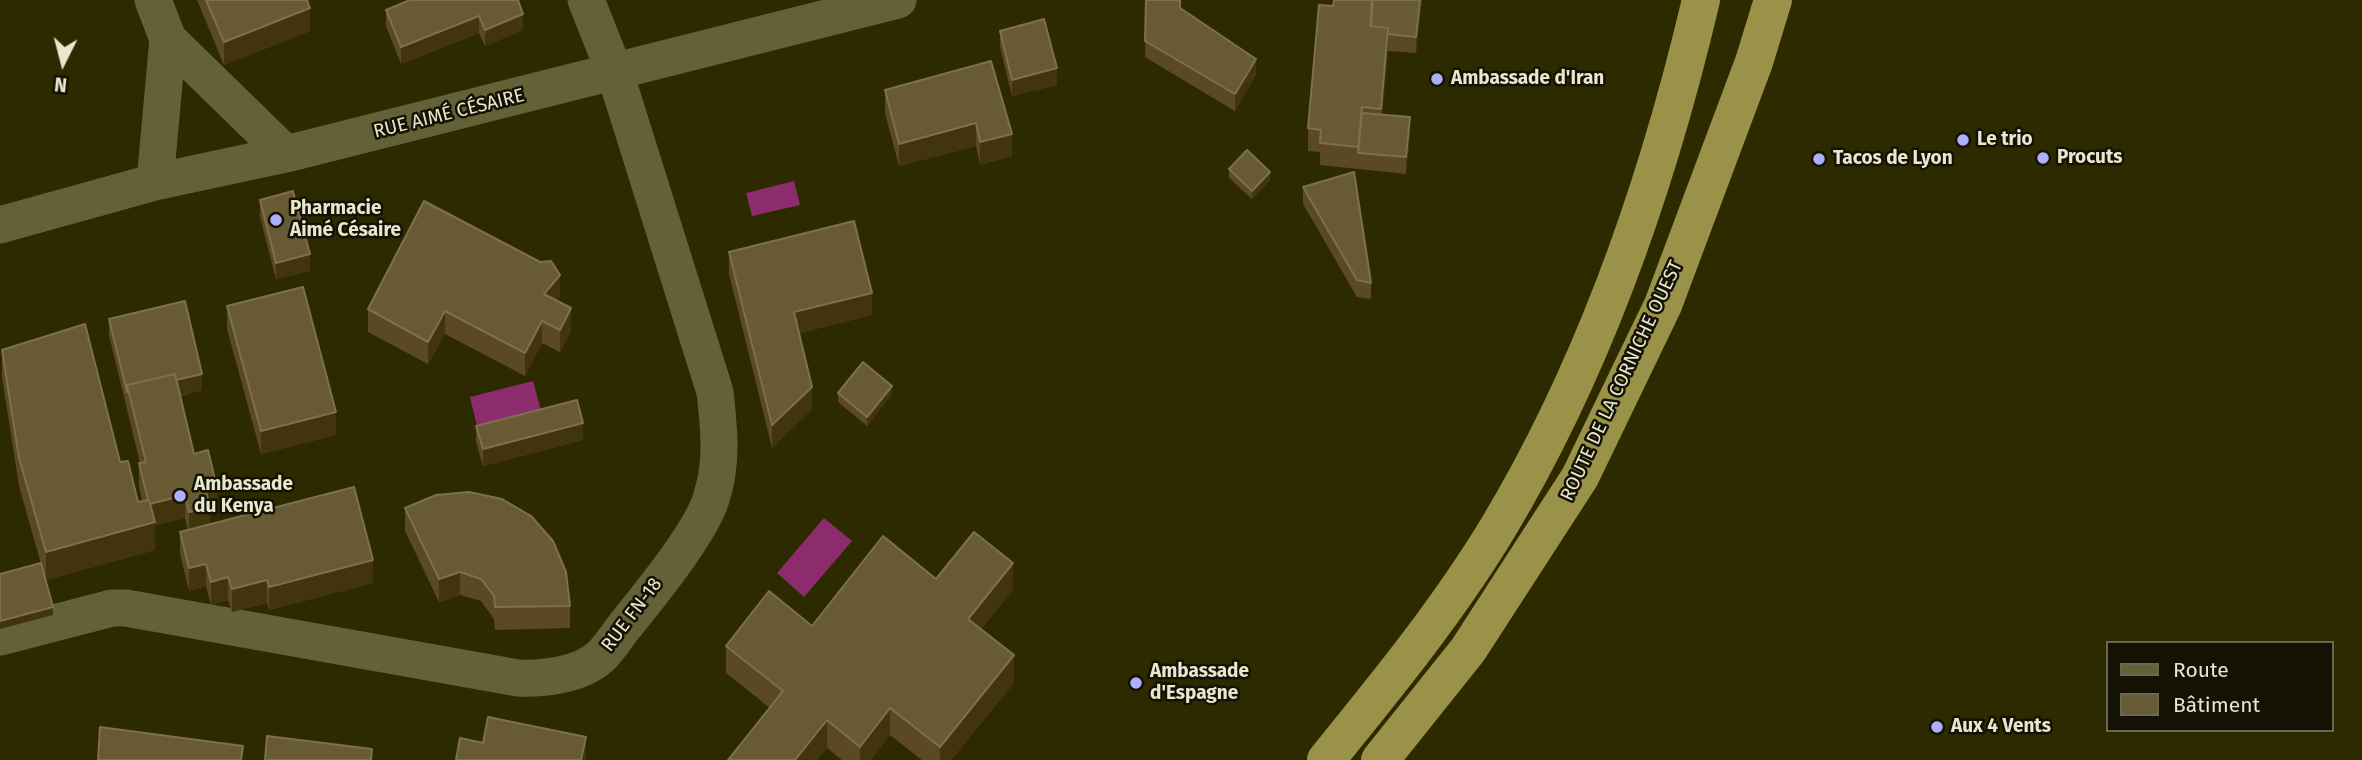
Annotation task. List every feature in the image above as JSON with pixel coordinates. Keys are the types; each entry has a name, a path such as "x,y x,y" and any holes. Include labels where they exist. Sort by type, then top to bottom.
{"highway":[{"path":"1326,760 1438,618 1499,526 1551,432 1620,275 1670,128 1700,0"},
{"name":"ROUTE DE LA CORNICHE OUEST","path":"1380,760 1468,650 1580,477 1663,305 1745,87 1773,0"}],"street":[{"path":"153,0 168,39 286,154"},
{"name":"RUE FN-18","path":"0,638 112,608 126,608 518,678 541,679 582,668 600,657 653,591 711,502 717,479 720,438 715,392 615,73 586,0"},
{"name":"RUE AIMÉ CÉSAIRE","path":"0,225 155,182 286,154 898,0"},
{"path":"155,182 168,39"}],"shaded area":[{"path":"794,181 800,205 752,216 746,193"},
{"path":"533,381 541,410 477,426 470,397"},
{"path":"824,518 852,541 804,597 777,573"}],"building":[{"path":"206,0 307,0 310,8 224,42"},
{"path":"410,0 518,0 523,14 485,30 479,16 401,47 386,10"},
{"path":"1146,0 1180,0 1180,8 1256,59 1235,94 1145,41"},
{"path":"1334,0 1372,0 1370,26 1388,28 1381,109 1362,107 1358,147 1320,143 1321,130 1308,128 1319,5 1333,6"},
{"path":"1373,0 1420,0 1416,37 1388,34 1388,28 1371,26"},
{"path":"1044,19 1057,68 1012,80 1000,31"},
{"path":"991,61 1012,134 980,142 976,123 899,144 885,90"},
{"path":"1362,113 1410,117 1406,157 1358,153"},
{"path":"1247,150 1270,172 1252,191 1229,169"},
{"path":"1354,172 1371,283 1357,280 1303,187"},
{"path":"293,191 310,254 276,263 260,200"},
{"path":"424,201 540,262 551,261 560,275 544,294 571,308 560,330 542,321 525,353 445,311 428,342 368,309"},
{"path":"854,221 872,293 794,312 812,387 772,425 729,252"},
{"path":"303,287 336,412 261,431 227,306"},
{"path":"185,301 202,374 176,380 175,374 127,385 127,392 109,319"},
{"path":"85,324 120,462 128,461 138,502 149,500 155,522 46,552 19,458 2,350"},
{"path":"863,362 892,386 867,417 838,393"},
{"path":"175,374 194,454 208,450 217,488 206,491 210,508 189,512 185,495 150,504 148,500 139,463 146,462 127,385"},
{"path":"577,400 583,423 483,449 476,426"},
{"path":"354,487 373,560 269,587 267,580 232,589 228,577 211,582 206,564 189,568 180,532"},
{"path":"469,492 502,499 531,516 553,541 566,572 570,606 495,607 494,596 481,579 460,572 439,579 405,508 436,495"},
{"path":"974,532 1013,563 968,619 1014,655 940,747 890,708 860,747 827,720 795,760 728,760 783,691 726,646 769,591 812,626 883,536 936,579"},
{"path":"41,563 53,607 0,621 0,574"},
{"path":"488,717 586,737 581,760 456,760 460,738 483,743"},
{"path":"100,727 243,746 241,760 98,760"},
{"path":"267,736 372,749 371,760 265,760"}],"place":[{"name":"Ambassade d'Iran","path":"1437,79"},
{"name":"Le trio","path":"1963,140"},
{"name":"Procuts","path":"2043,158"},
{"name":"Tacos de Lyon","path":"1819,159"},
{"name":"Pharmacie Aimé Césaire","path":"276,220"},
{"name":"Ambassade du Kenya","path":"180,496"},
{"name":"Ambassade d'Espagne","path":"1136,683"},
{"name":"Aux 4 Vents","path":"1937,727"}]}
